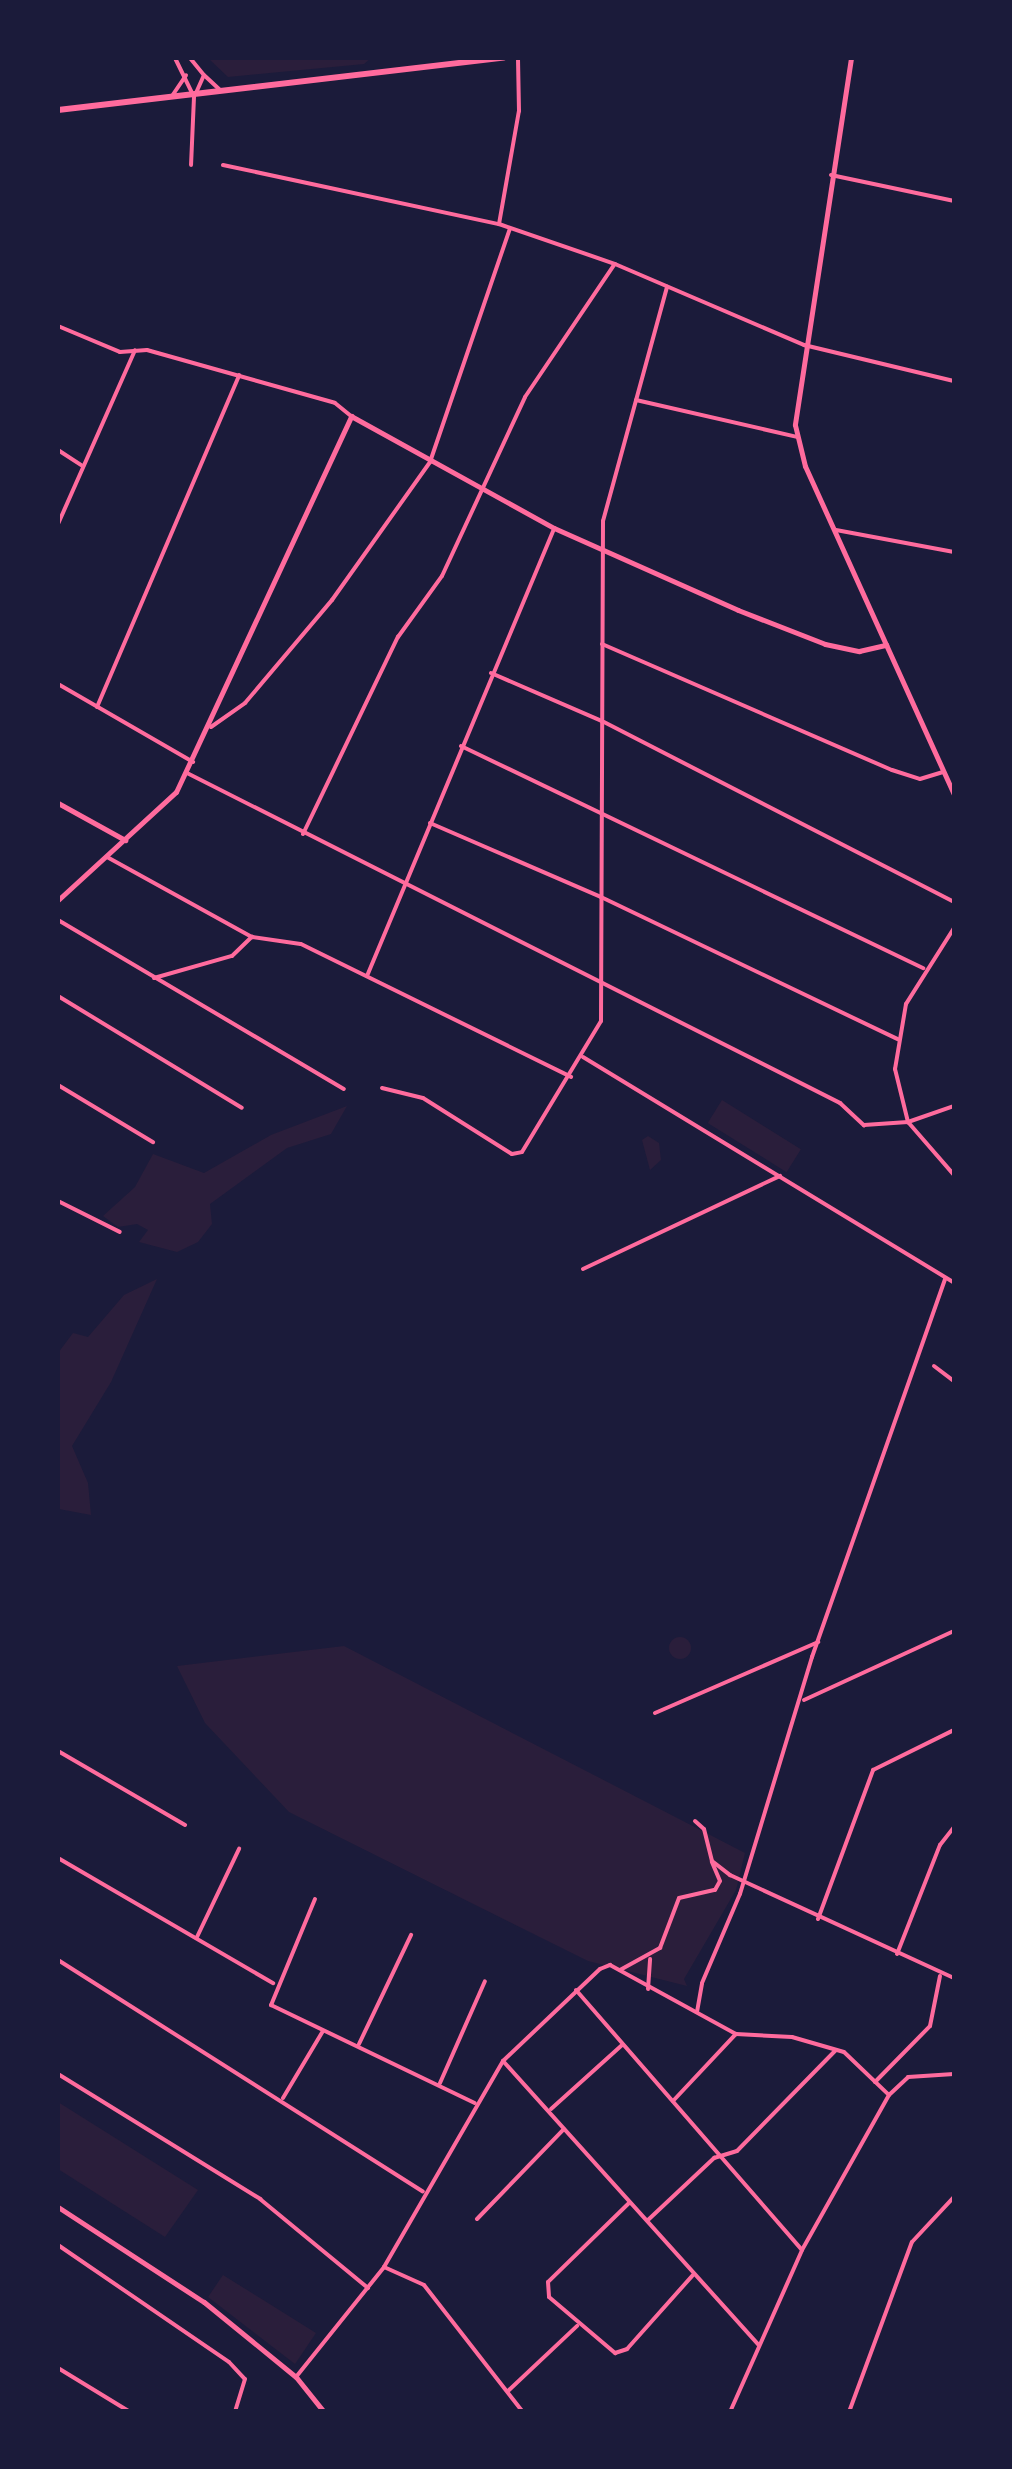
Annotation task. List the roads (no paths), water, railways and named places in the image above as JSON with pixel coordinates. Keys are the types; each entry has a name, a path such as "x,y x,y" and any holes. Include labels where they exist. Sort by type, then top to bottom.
{"highway":[{"path":"58,110 504,58"}],"street":[{"path":"174,58 194,97"},
{"path":"190,58 224,92"},
{"path":"499,224 519,111 518,58"},
{"path":"851,58 804,344 797,437 954,795"},
{"path":"191,164 194,97 204,74"},
{"path":"168,99 186,76"},
{"path":"223,165 499,224 615,264 804,344 954,381"},
{"path":"831,175 954,201"},
{"path":"211,726 244,704 332,600 430,462 510,228"},
{"path":"303,834 398,638 442,576 525,396 615,264"},
{"path":"382,1088 423,1098 512,1154 522,1152 572,1077 600,1021 606,554 603,521 666,286"},
{"path":"58,326 120,352 135,350 334,403 430,462 606,554 825,644 859,651 886,645"},
{"path":"58,524 135,350"},
{"path":"97,707 160,548 239,375"},
{"path":"636,400 797,437"},
{"path":"58,900 125,840 194,762 234,661 351,416"},
{"path":"58,450 84,466"},
{"path":"366,978 554,528"},
{"path":"835,530 954,552"},
{"path":"602,644 892,770 920,779 943,772"},
{"path":"491,673 602,721 954,902"},
{"path":"58,684 194,762"},
{"path":"461,746 602,809 923,968"},
{"path":"187,773 405,887 840,1103 864,1125 908,1122 954,1106"},
{"path":"58,803 125,840"},
{"path":"430,824 601,897 898,1040"},
{"path":"107,857 252,938 300,944 572,1077"},
{"path":"58,920 344,1088"},
{"path":"954,928 923,968 898,1040 894,1069 908,1122 954,1174"},
{"path":"154,978 232,956 252,938"},
{"path":"58,996 242,1108"},
{"path":"582,1056 954,1283"},
{"path":"58,1084 153,1142"},
{"path":"582,1269 780,1176"},
{"path":"58,1202 120,1232"},
{"path":"697,2013 702,1983 743,1882 804,1700 818,1642 944,1279"},
{"path":"934,1366 954,1381"},
{"path":"804,1700 954,1631"},
{"path":"655,1713 818,1642"},
{"path":"818,1920 873,1770 954,1730"},
{"path":"58,1751 185,1825"},
{"path":"695,1821 704,1829 720,1881"},
{"path":"897,1954 940,1844 954,1828"},
{"path":"197,1937 239,1849"},
{"path":"58,1858 275,1984"},
{"path":"712,1862 818,1920 940,1976 954,1978"},
{"path":"648,1990 650,1959 679,1898 706,1895 730,1875"},
{"path":"315,1899 269,2002 276,2010 440,2083 476,2104"},
{"path":"358,2045 412,1936"},
{"path":"620,1970 650,1959"},
{"path":"58,1960 283,2098 423,2192"},
{"path":"296,2377 384,2267 423,2192 503,2060 576,1990 610,1966 648,1990 736,2034 792,2037 836,2050 889,2095"},
{"path":"875,2082 930,2026 940,1976"},
{"path":"440,2083 486,1981"},
{"path":"576,1990 802,2250"},
{"path":"283,2098 324,2030"},
{"path":"672,2101 736,2034"},
{"path":"551,2110 622,2046"},
{"path":"648,2220 718,2156 736,2151 836,2050"},
{"path":"503,2060 759,2345"},
{"path":"58,2074 260,2199 368,2288"},
{"path":"730,2412 802,2250 844,2185 889,2095 908,2077 954,2074"},
{"path":"477,2219 565,2128"},
{"path":"849,2412 912,2242 954,2197"},
{"path":"630,2202 548,2282 549,2297 605,2350 627,2348 693,2276"},
{"path":"58,2207 204,2302 296,2377 324,2412"},
{"path":"58,2245 229,2362 245,2379 235,2412"},
{"path":"384,2267 424,2285 523,2412"},
{"path":"507,2391 577,2326"},
{"path":"58,2368 130,2412"}]}
